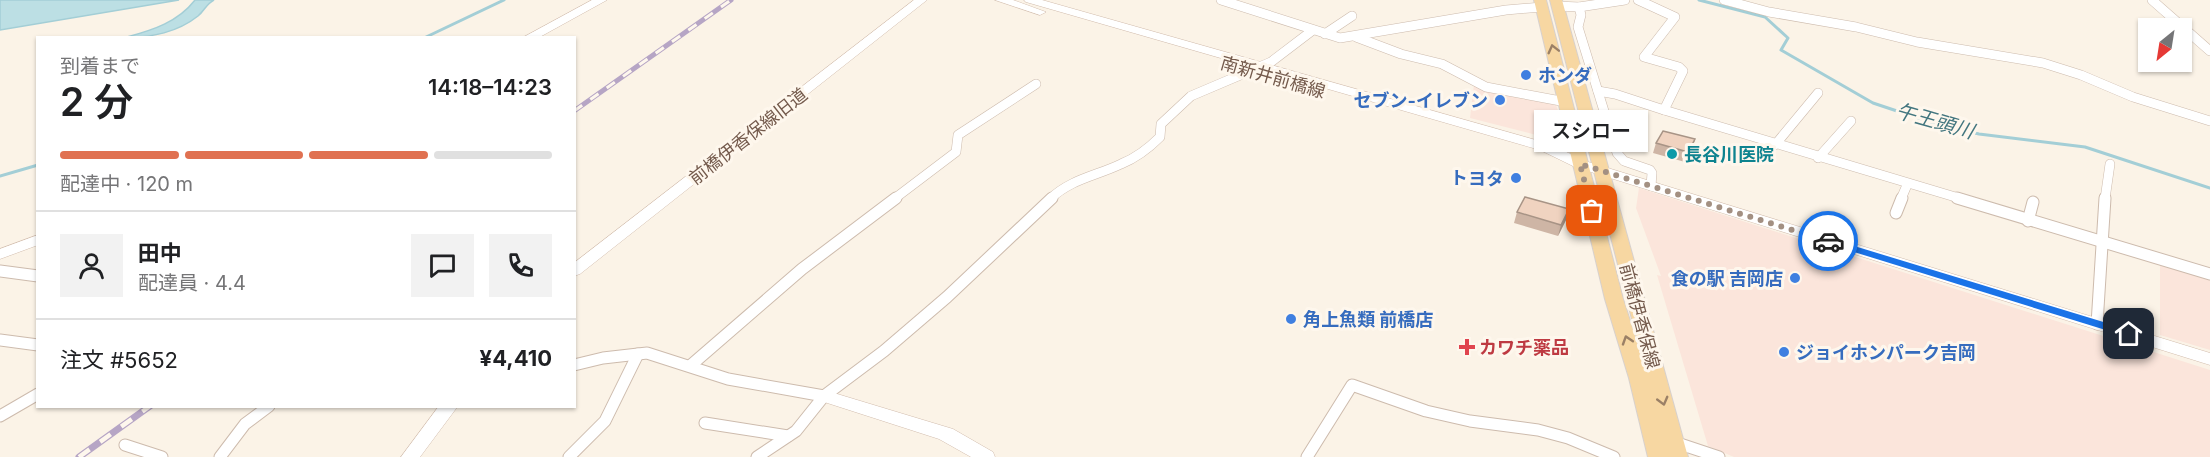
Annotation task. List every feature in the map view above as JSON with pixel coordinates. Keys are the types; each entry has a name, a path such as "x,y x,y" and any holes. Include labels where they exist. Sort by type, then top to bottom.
{"main road":[{"path":"532,36 601,0"},
{"name":"前橋伊香保線旧道","path":"576,270 921,0"},
{"name":"南新井前橋線","path":"1001,0 1255,69"},
{"name":"南新井前橋線","path":"1030,0 1546,158 1601,170 2210,359"},
{"name":"前橋伊香保線","path":"1549,3 1566,102 1580,164 1614,299 1639,378 1658,457"},
{"name":"前橋伊香保線","path":"1549,3 1601,170 1676,450"},
{"path":"0,254 36,240"},
{"path":"824,396 946,434 986,457"},
{"path":"410,457 447,408"}],"street":[{"path":"1221,0 1341,38 1549,3 1579,7 1625,0"},
{"path":"1638,0 1675,17 1644,56 1683,69 1664,110"},
{"path":"1724,0 1769,12 1856,27 1917,42 2043,63 2081,75 2133,97 2210,121"},
{"path":"2152,0 2210,51"},
{"path":"1579,7 1581,15 1578,27 1617,153 1624,161 1650,170 1652,173 1651,186"},
{"path":"1325,34 1352,16"},
{"path":"757,457 796,431 824,396 884,351 947,297 1059,191 1075,179 1120,165 1137,155 1161,137 1161,124 1191,96 1271,62 1313,30"},
{"path":"1356,37 1401,54 1442,64 1486,87 1566,102"},
{"path":"690,366 802,268 956,152 958,135 1036,84"},
{"path":"1598,92 1616,94 1775,145 2210,274"},
{"path":"1775,145 1818,93"},
{"path":"1818,158 1851,120"},
{"path":"2097,324 2106,186 2110,164"},
{"path":"1896,213 1907,185"},
{"path":"2028,221 2033,202"},
{"path":"0,271 36,276"},
{"path":"0,340 36,345"},
{"path":"576,365 647,352 728,379 824,396"},
{"path":"569,457 605,421 638,354"},
{"path":"1307,457 1352,385 1426,411 1470,421 1538,430 1568,438 1614,457"},
{"path":"0,416 36,395"},
{"path":"219,457 245,424 265,408"},
{"path":"705,423 788,436"},
{"path":"124,445 162,457"},
{"path":"1676,450 1719,457"}],"shaded area":[{"path":"1474,84 1555,102 1566,134 1548,138 1470,118"},
{"name":"ジョイホンパーク吉岡","path":"1639,188 2210,370 2210,457 1734,457 1708,446 1657,275 1661,276 1636,208"},
{"path":"2160,265 2210,279 2210,350 2160,335"}],"water":[{"path":"0,0 179,0 0,30"},
{"path":"195,0 214,0 190,22 173,30 155,35 130,36 173,20"}],"building":[{"path":"1663,131 1695,139 1688,152 1656,143"},
{"path":"1525,197 1569,209 1561,225 1517,212"}],"waterway":[{"path":"428,36 504,0"},
{"name":"午王頭川","path":"1699,0 1765,17 1788,38 1781,50 1873,103 1933,123 1979,134 2085,147 2210,188"},
{"path":"0,176 36,166"}],"railway":[{"path":"576,110 731,0"},
{"path":"79,457 147,408"}],"way so far":[{"path":"1592,211 1580,164 1828,241"}],"place":[{"name":"ホンダ","path":"1526,75"},
{"name":"セブン-イレブン","path":"1500,100"},
{"name":"長谷川医院","path":"1672,154"},
{"name":"トヨタ","path":"1516,178"},
{"name":"スシロー","path":"1592,211"},
{"name":"食の駅 吉岡店","path":"1795,278"},
{"name":"角上魚類 前橋店","path":"1291,319"},
{"name":"カワチ薬品","path":"1467,347"},
{"name":"ジョイホンパーク吉岡","path":"1784,352"}],"route":[{"path":"1828,241 2129,334"}]}
